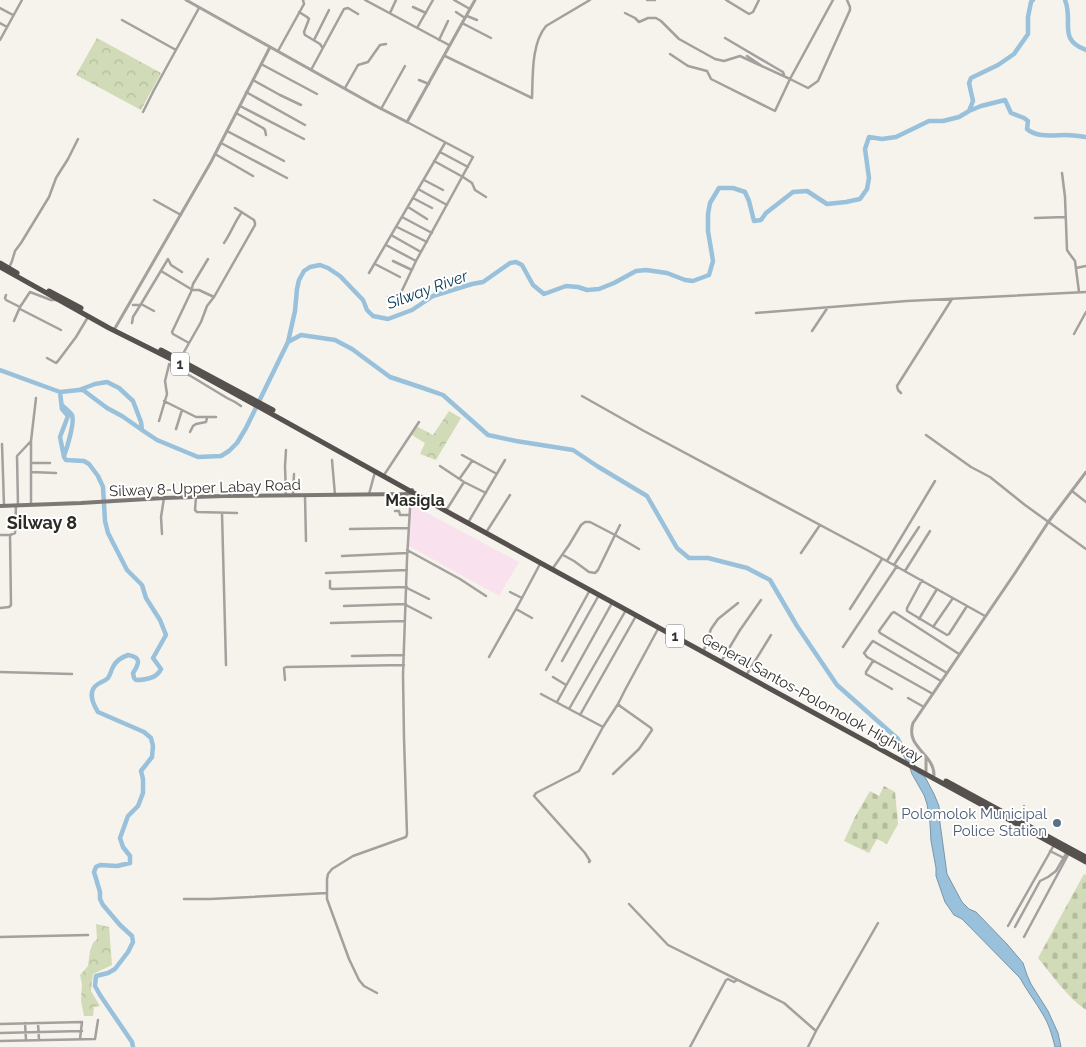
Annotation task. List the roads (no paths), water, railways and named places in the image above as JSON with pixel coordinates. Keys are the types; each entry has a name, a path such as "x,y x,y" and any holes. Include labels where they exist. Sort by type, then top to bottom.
{"highway":[{"name":"1","path":"0,263 170,362 251,400"},
{"name":"1","path":"0,267 89,316 180,359 411,491 469,521 902,760 956,786 1086,857"},
{"name":"1","path":"267,409 375,472 600,594"},
{"name":"General Santos-Polomolok Highway","path":"659,627 902,760"},
{"name":"General Santos-Polomolok Highway","path":"922,770 1086,862"}],"main road":[{"name":"Silway 8-Upper Labay Road","path":"2,506 196,497 405,494 411,491"}],"street":[{"path":"0,39 22,0"},
{"path":"186,0 381,109 474,157 416,261 398,299 394,301 388,297"},
{"path":"277,52 304,4 304,0"},
{"path":"365,0 450,46"},
{"path":"373,5 376,0"},
{"path":"390,12 396,0"},
{"path":"417,28 432,0"},
{"path":"454,0 470,9"},
{"path":"408,122 475,0"},
{"path":"445,56 532,98 536,46 543,30 546,26 590,0"},
{"path":"646,0 655,0"},
{"path":"726,0 750,14 759,0"},
{"path":"670,54 688,66 707,71 711,79 775,111 790,79 833,0"},
{"path":"625,13 640,22 650,17 656,18 680,39 715,59 724,61 740,56 808,88 818,81 850,10 847,0"},
{"path":"413,7 426,13"},
{"path":"0,8 13,16"},
{"path":"143,112 199,8"},
{"path":"311,70 344,9 348,8 358,14"},
{"path":"314,40 329,10"},
{"path":"299,12 308,18 304,33 322,47"},
{"path":"456,12 477,20"},
{"path":"122,20 176,50"},
{"path":"439,40 448,21"},
{"path":"0,23 7,27"},
{"path":"462,23 491,38"},
{"path":"725,38 783,72 785,77"},
{"path":"345,88 358,65 368,62 380,45 386,44"},
{"path":"115,329 215,154 270,47"},
{"path":"747,56 763,67"},
{"path":"767,63 772,70"},
{"path":"261,64 317,94"},
{"path":"381,109 405,66"},
{"path":"253,80 301,105"},
{"path":"420,80 429,84"},
{"path":"246,92 305,126"},
{"path":"240,106 304,139"},
{"path":"236,114 263,128 266,134"},
{"path":"227,131 284,161"},
{"path":"9,268 15,251 48,197 53,184 78,139"},
{"path":"221,143 287,178"},
{"path":"370,273 445,143"},
{"path":"440,152 468,167"},
{"path":"215,154 253,176"},
{"path":"434,161 472,183 475,190 486,197"},
{"path":"1062,173 1068,250 1075,261 1079,292"},
{"path":"424,180 443,190"},
{"path":"418,189 447,205"},
{"path":"413,198 432,208"},
{"path":"154,200 181,215"},
{"path":"408,207 427,219"},
{"path":"180,359 201,322 207,306 255,225 256,222 254,220 236,208"},
{"path":"224,243 242,212"},
{"path":"402,217 432,233"},
{"path":"1035,218 1066,217"},
{"path":"397,226 427,242"},
{"path":"392,235 422,252"},
{"path":"386,245 416,261"},
{"path":"132,323 135,314 168,258 170,264 182,272"},
{"path":"190,343 172,332 196,277 208,259"},
{"path":"393,261 412,270"},
{"path":"375,264 400,277"},
{"path":"1076,268 1086,266"},
{"path":"161,271 192,289 214,297"},
{"path":"14,321 30,292 51,300 58,300"},
{"path":"756,313 953,298 1086,292"},
{"path":"6,295 6,300 61,330"},
{"path":"901,393 897,386 953,298"},
{"path":"133,305 141,305 154,311"},
{"path":"812,331 828,307"},
{"path":"1074,334 1086,312"},
{"path":"46,358 56,363 58,362 89,316"},
{"path":"158,421 167,391 165,381 170,362 241,406"},
{"path":"582,396 888,561 985,616"},
{"path":"31,505 31,441 36,398"},
{"path":"164,401 196,417 216,417"},
{"path":"176,429 182,410"},
{"path":"190,432 193,426 206,422 207,418"},
{"path":"384,474 419,422"},
{"path":"926,435 971,467 990,477 1086,549"},
{"path":"0,535 15,533 17,456 31,441"},
{"path":"2,444 2,506"},
{"path":"286,450 286,496"},
{"path":"462,455 497,474"},
{"path":"332,460 335,495"},
{"path":"469,521 506,460"},
{"path":"460,479 472,461"},
{"path":"31,463 50,463"},
{"path":"440,466 464,482 486,493"},
{"path":"31,472 56,473"},
{"path":"369,494 375,472"},
{"path":"934,775 932,766 915,744 911,732 913,723 1049,521 1086,472"},
{"path":"294,474 294,496"},
{"path":"888,561 935,481"},
{"path":"447,509 464,482"},
{"path":"377,993 364,986 349,959 327,899 327,879 332,869 352,856 406,837 407,835 404,655 411,491"},
{"path":"1072,491 1086,502"},
{"path":"487,531 510,495"},
{"path":"305,496 306,541"},
{"path":"196,497 194,510 197,512 237,513"},
{"path":"162,534 161,517 164,498"},
{"path":"395,511 399,511 400,515 409,516"},
{"path":"222,513 226,665"},
{"path":"553,568 581,524 585,522 590,522 638,549"},
{"path":"563,555 589,572 595,573 620,525"},
{"path":"801,553 820,525"},
{"path":"843,647 919,527"},
{"path":"350,529 408,528"},
{"path":"905,571 930,531"},
{"path":"0,608 11,606 10,535"},
{"path":"342,556 407,552 460,579 486,596"},
{"path":"850,609 882,559"},
{"path":"489,657 541,563"},
{"path":"326,573 407,570"},
{"path":"922,580 906,609 907,612 919,619 947,635 967,606"},
{"path":"330,581 331,589 406,588 430,599"},
{"path":"919,619 937,589"},
{"path":"546,670 590,590"},
{"path":"510,592 522,598"},
{"path":"562,661 600,594"},
{"path":"933,627 953,598"},
{"path":"722,660 761,600"},
{"path":"557,702 613,601"},
{"path":"704,650 711,629 718,620 738,603"},
{"path":"344,606 406,605 431,618"},
{"path":"516,609 532,618"},
{"path":"569,709 627,609"},
{"path":"947,673 879,631 894,612 959,654"},
{"path":"580,715 637,615"},
{"path":"331,623 405,621"},
{"path":"589,862 590,860 585,853 534,796 536,793 577,772 618,704 659,627"},
{"path":"747,674 771,636"},
{"path":"933,694 866,657 864,653 872,641 942,681"},
{"path":"352,656 404,655"},
{"path":"873,660 866,674 892,689"},
{"path":"285,680 284,668 286,667 404,665"},
{"path":"0,672 72,674"},
{"path":"553,677 566,685"},
{"path":"541,694 603,728"},
{"path":"908,698 924,707"},
{"path":"614,774 639,749 652,730 652,728 618,704"},
{"path":"922,770 926,757"},
{"path":"1022,822 1026,815 1024,806"},
{"path":"1008,926 1054,845"},
{"path":"1050,851 1064,858"},
{"path":"1015,927 1040,882 1056,870 1068,853"},
{"path":"1024,937 1068,853"},
{"path":"184,899 327,893"},
{"path":"629,904 668,945 784,1003 816,1031"},
{"path":"808,1047 878,923"},
{"path":"0,937 88,935"},
{"path":"690,1047 726,980 734,982 737,980"},
{"path":"0,1041 96,1039 98,1020"},
{"path":"0,1024 82,1022 80,1039"},
{"path":"25,1023 26,1040"},
{"path":"38,1023 39,1040"},
{"path":"0,1032 82,1031"}],"water":[{"path":"898,739 911,757 917,772 925,777 939,806 947,874 962,902 969,909 976,912 1023,963 1031,984 1048,1011 1058,1033 1061,1047 1055,1047 1047,1021 1020,978 962,919 954,915 945,902 936,876 927,804 896,741"}],"waterway":[{"name":"Silway River","path":"0,370 60,392 79,390 107,382 119,388 133,401 142,430 157,440 198,457 221,456 237,443 246,428 288,342 299,280 304,271 310,267 320,265 328,268 340,276 363,300 367,310 373,316 388,319 412,310 433,296 483,282 510,263 516,262 522,265 533,285 544,294 566,286 587,290 599,289 636,271 646,270 667,273 693,281 709,275 713,261 708,231 708,214 710,203 719,188 733,188 745,192 754,221 761,220 766,213 793,192 807,191 827,204 860,199 867,189 869,178 865,149 869,137 882,139 896,137 929,121 943,121 959,117 969,111 973,101 969,83 971,78 998,65 1014,54 1028,34 1028,17 1033,0"},
{"name":"Silway River","path":"1065,0 1069,35 1077,46 1086,50"},
{"path":"969,111 1005,100 1011,113 1028,121 1027,129 1031,132 1046,135 1086,137"},
{"path":"288,342 301,335 335,340 352,349 390,377 443,395 488,435 573,450 647,496 677,548 689,558 708,558 747,568 770,580 797,626 837,685 898,739 899,742"},
{"path":"80,390 83,390 142,430"},
{"path":"60,392 62,409 68,416 60,437 64,457 66,460 84,461 89,464 98,476 103,487 105,521 108,533 127,570 142,585 146,598 160,620 166,635 153,658 161,669 157,675 147,679 136,680 133,673 138,661 136,657 128,655 116,663 108,678 98,684 92,694 98,712 144,732 151,738 153,746 152,757 141,771 143,793 138,806 128,816 120,838 123,847 130,856 130,863 117,866 100,865 96,867 94,872 103,905 132,936 133,942 115,969 96,976 95,986 132,1042 133,1047"},
{"path":"63,406 73,418 64,456"}],"place":[{"name":"Polomolok Municipal Police Station","path":"1057,823"}],"district":[{"name":"Masigla","path":"415,500"},
{"name":"Silway 8","path":"42,523"}]}
